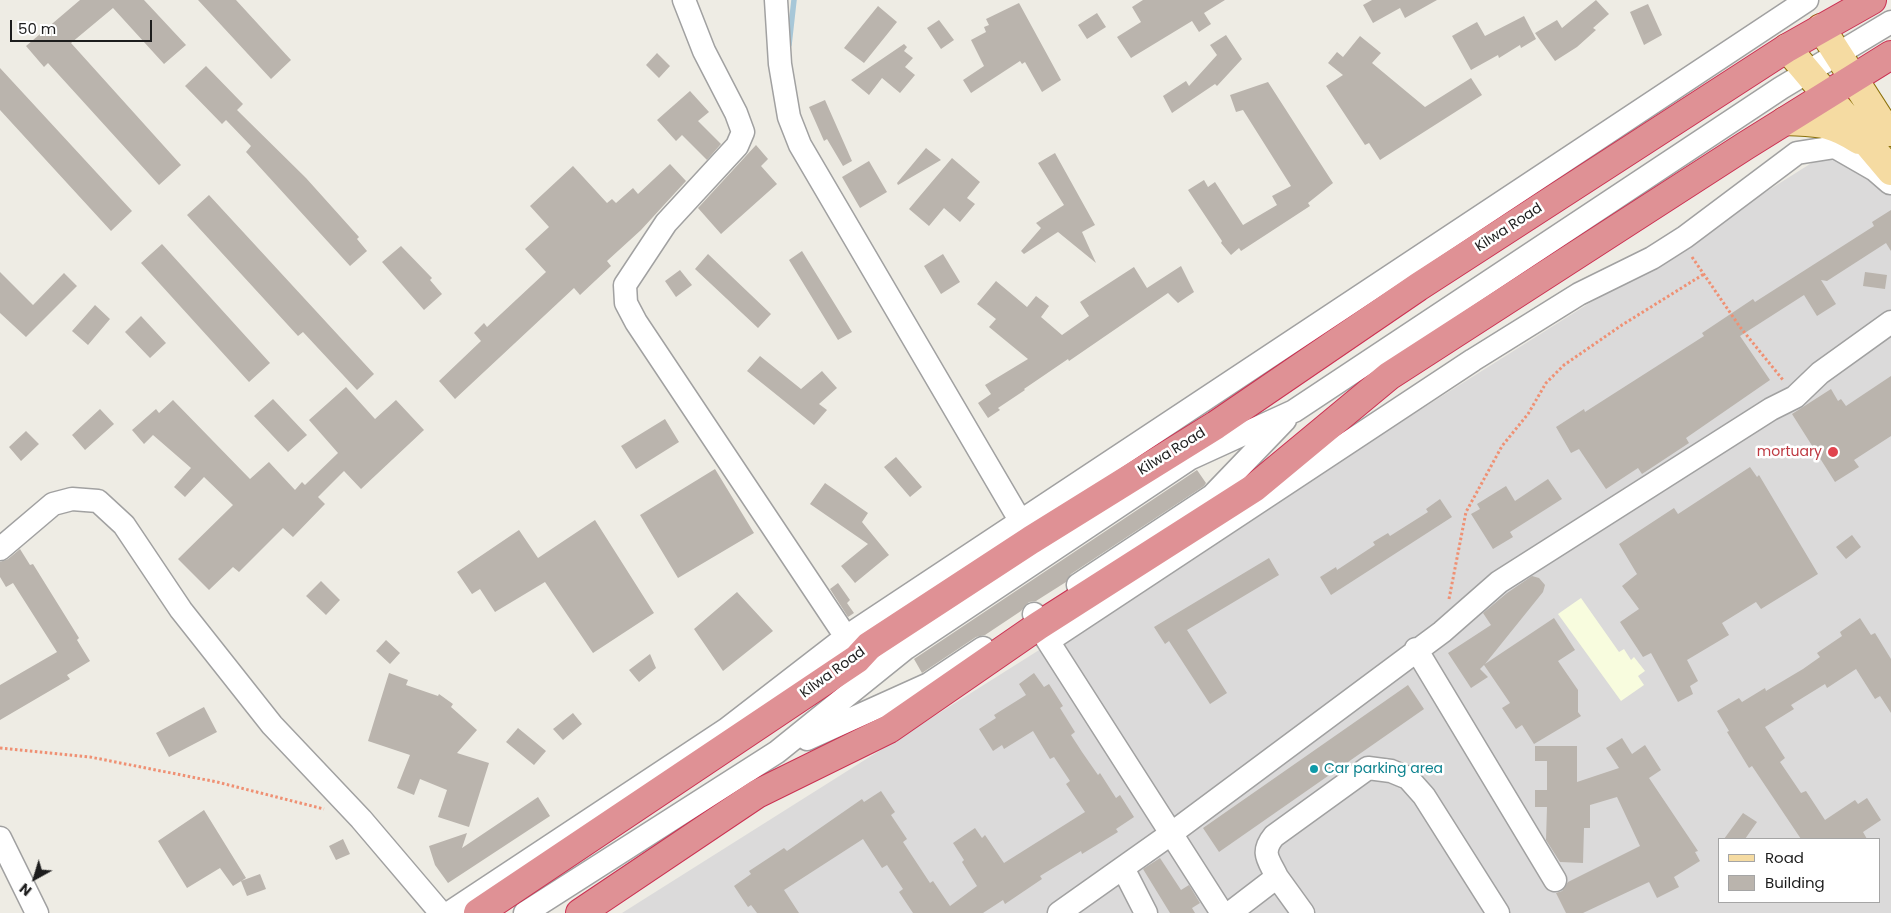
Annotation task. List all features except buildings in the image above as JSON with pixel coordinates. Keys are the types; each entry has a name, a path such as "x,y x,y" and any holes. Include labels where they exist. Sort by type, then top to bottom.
{"highway":[{"name":"Kilwa Road","path":"478,913 851,648 869,646 1027,530 1216,424 1418,287 1787,48 1872,0"},
{"path":"580,913 757,794 889,729 1040,627 1254,488 1389,376 1891,55"}],"main road":[{"path":"1821,28 1853,78 1881,133 1891,171"},
{"path":"1787,48 1827,95 1881,133"},
{"path":"1881,133 1879,79 1891,55"},
{"path":"1785,122 1826,124 1881,133"}],"street":[{"path":"449,913 851,648 626,303 625,285 666,223 738,146 742,132 736,112 704,51 684,0"},
{"path":"776,0 780,64 789,117 800,145 1027,530 1807,0"},
{"path":"525,913 777,752 906,648 1189,459 1294,411 1808,72 1891,22"},
{"path":"777,752 929,684 1040,627 1579,294 1652,258 1677,242 1796,153 1836,147 1875,170 1891,184"},
{"path":"1059,913 1172,833 1416,649 1442,632 1499,582 1771,409 1795,397 1820,373 1891,322"},
{"path":"1040,627 1212,496 1294,411"},
{"path":"0,549 52,504 72,499 98,501 124,525 181,610 272,725 361,819 441,913"},
{"path":"1040,627 1222,913"},
{"path":"1416,649 1555,880"},
{"path":"1303,913 1277,877 1266,854 1267,845 1274,836 1368,768 1391,771 1408,778 1424,796 1498,913"},
{"path":"0,838 37,913"},
{"path":"1123,868 1146,913"},
{"path":"1230,913 1277,877"}],"path":[{"path":"1677,242 1695,259 1740,327 1795,397"},
{"path":"1442,632 1466,512 1502,446 1528,414 1546,383 1564,365 1622,325 1704,274"},
{"path":"0,748 90,757 217,782 361,819"}],"shaded area":[{"path":"1829,152 1891,194 1891,913 622,913"},
{"path":"1581,598 1619,652 1624,649 1631,660 1634,657 1645,671 1638,676 1644,685 1621,701 1558,614"}],"waterway":[{"path":"789,45 794,0"}],"place":[{"name":"mortuary","path":"1833,452"},
{"name":"Car parking area","path":"1314,769"}]}
